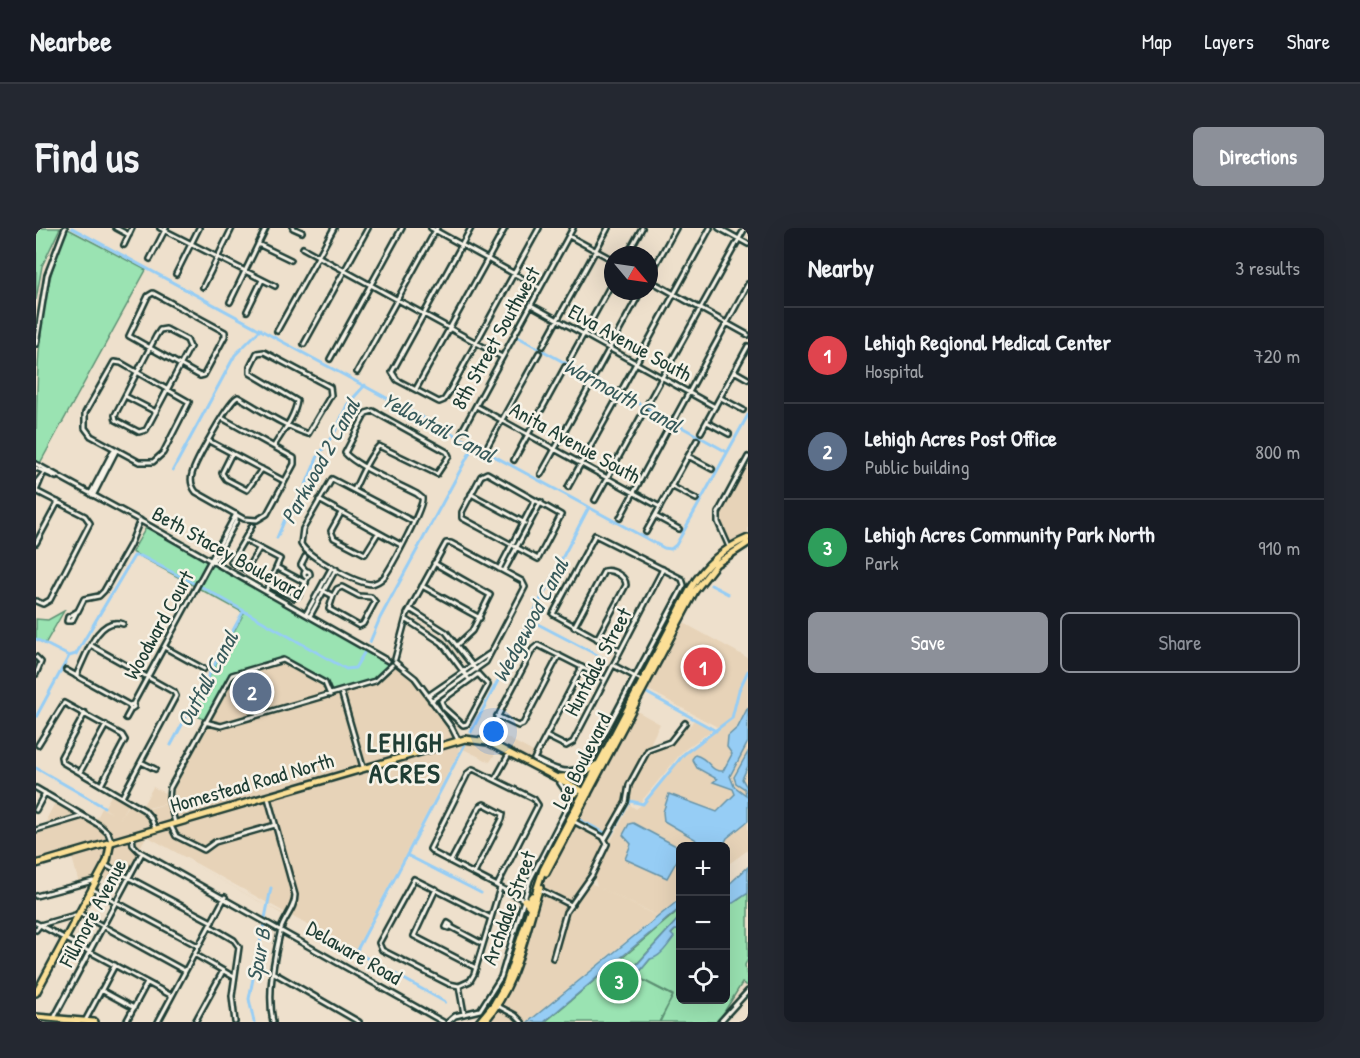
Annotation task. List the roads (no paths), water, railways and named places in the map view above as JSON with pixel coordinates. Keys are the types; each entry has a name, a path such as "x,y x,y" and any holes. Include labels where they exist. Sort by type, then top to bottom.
{"main road":[{"name":"Lee Boulevard","path":"478,1022 496,1005 506,982 533,895 573,822 584,794 613,748 687,595 703,571 748,538"},
{"name":"Lee Boulevard","path":"484,1022 510,984 537,888 560,838 624,715 706,575 730,550 748,543"},
{"path":"680,619 687,595"},
{"path":"613,748 624,715"},
{"name":"Homestead Road North","path":"36,864 458,740 473,738 485,741 551,774 584,794"},
{"path":"551,774 567,778 580,776 592,770 604,754"},
{"name":"Homestead Road North","path":"543,771 584,794"},
{"path":"569,797 584,794"},
{"path":"556,853 560,838"},
{"path":"36,987 105,865 111,850 109,842"},
{"path":"77,914 107,854 109,842"},
{"path":"524,900 529,900 533,895"},
{"path":"524,900 530,907"},
{"path":"525,937 527,916"},
{"path":"36,993 64,938"},
{"path":"36,1017 94,1022"}],"street":[{"path":"36,344 47,275 65,228"},
{"path":"116,228 129,235"},
{"path":"124,245 132,228"},
{"path":"177,274 199,228"},
{"path":"203,287 232,228"},
{"path":"230,302 266,228"},
{"path":"293,228 302,232"},
{"path":"278,331 334,228"},
{"path":"304,344 368,228"},
{"path":"330,359 402,228"},
{"path":"431,228 540,288"},
{"path":"471,228 392,375 441,402 539,228"},
{"path":"416,390 505,228"},
{"name":"8th Street Southwest","path":"462,431 573,228"},
{"path":"543,346 608,228"},
{"path":"632,246 642,228"},
{"path":"658,262 676,228"},
{"path":"622,389 710,228"},
{"path":"718,228 748,244"},
{"path":"648,403 745,228"},
{"path":"150,260 164,229 275,286"},
{"path":"357,372 436,229"},
{"path":"569,236 604,255"},
{"path":"258,244 291,260"},
{"path":"303,248 502,357"},
{"path":"247,311 262,280"},
{"path":"658,284 748,335"},
{"path":"675,418 748,284"},
{"path":"153,293 225,332 222,343 202,376 149,349 129,336 148,296 153,293"},
{"path":"570,359 604,297"},
{"path":"595,375 636,300"},
{"name":"Elva Avenue South","path":"531,305 715,407"},
{"path":"162,329 190,344 180,366 156,412 142,433 115,418 149,349 162,329"},
{"path":"701,432 748,346"},
{"path":"222,418 294,458 294,464 285,482 262,518 250,520 236,514 201,495 193,487 192,475 222,418 235,397 287,423 308,434 327,404 332,390 261,351 257,353 249,367 250,373 297,401 287,423 274,446"},
{"path":"488,445 539,353"},
{"path":"114,363 137,372 187,400 188,405 163,453 156,461 142,463 89,434 84,421 114,363"},
{"path":"514,460 565,368"},
{"path":"734,371 748,379"},
{"path":"541,474 591,382"},
{"path":"125,395 156,412"},
{"path":"568,487 618,396"},
{"path":"720,398 743,410"},
{"name":"Anita Avenue South","path":"476,406 660,507"},
{"path":"354,490 366,467 375,450 381,446 437,474 448,458 447,452 373,411 366,413 345,453 366,467 424,500 414,522 384,577 375,583 363,583 307,553 300,541 303,529 332,479 414,522"},
{"path":"595,500 644,411"},
{"path":"707,422 729,434"},
{"path":"620,518 670,425"},
{"path":"646,532 697,440"},
{"path":"210,441 285,482"},
{"path":"92,495 117,452 116,450"},
{"path":"232,453 222,475 245,489 252,487 262,469"},
{"path":"688,456 712,469"},
{"path":"730,550 718,522 718,513 748,457"},
{"name":"Beth Stacey Boulevard","path":"36,466 44,473 60,478"},
{"name":"Beth Stacey Boulevard","path":"36,466 140,520 400,667 415,678 452,728 458,740"},
{"path":"36,483 44,473"},
{"path":"36,601 43,604 50,600 90,526 88,518 36,491 44,473"},
{"path":"484,473 541,502 561,515 538,559 461,516 471,494 484,473"},
{"path":"671,486 696,499"},
{"path":"471,494 528,525"},
{"path":"319,500 401,545"},
{"path":"499,569 536,500"},
{"path":"36,543 58,502"},
{"path":"504,572 541,502"},
{"path":"341,513 331,534 342,543 365,554 378,533"},
{"name":"Woodward Court","path":"126,718 236,521 236,514"},
{"path":"655,516 679,529"},
{"path":"76,613 84,599 99,596 108,587 140,520"},
{"path":"252,526 232,559 234,566 246,570 258,549"},
{"path":"534,759 562,772 577,770 586,765 594,756 684,582 595,535 553,614 620,651"},
{"path":"244,540 280,559 266,591"},
{"path":"205,722 221,726 378,681 392,662 410,609 434,563 448,542 525,585 486,662 468,678 431,701"},
{"path":"269,585 294,598 308,577 304,575 306,571 302,565 305,557"},
{"path":"434,563 489,593 490,598 480,618 472,631 458,644"},
{"path":"278,568 306,583"},
{"path":"308,615 334,568"},
{"name":"Huntdale Street","path":"546,736 566,746 572,743 663,569"},
{"path":"574,627 602,573 607,570 616,573 626,582 597,639"},
{"path":"422,586 480,618"},
{"path":"342,587 359,596 371,597 375,602 363,624 359,626 330,610 328,606 333,596 337,589 342,587"},
{"path":"321,590 333,596"},
{"path":"410,609 441,628 458,644 476,670"},
{"path":"406,620 442,643 468,678"},
{"path":"76,676 105,625 115,622 123,624"},
{"path":"485,741 532,649 538,645 605,679"},
{"path":"92,646 176,694 122,797"},
{"path":"164,647 204,669"},
{"path":"428,696 491,652"},
{"path":"498,716 521,726 559,655"},
{"path":"36,657 41,662 36,674"},
{"path":"276,825 215,842 201,850 176,836 169,791 232,675 277,660 286,661 322,682 330,695"},
{"path":"613,665 644,682"},
{"path":"531,765 582,667"},
{"path":"66,670 131,706"},
{"path":"444,694 441,701 442,706 457,721 466,725 488,684 480,674 468,678"},
{"path":"341,691 363,768"},
{"path":"38,745 64,703 122,735 125,740 101,785"},
{"path":"85,713 61,758 62,762 149,814 155,829"},
{"path":"553,957 565,915 592,875 606,847 605,839 626,802 629,785 648,750 670,742 686,723"},
{"path":"80,772 106,725"},
{"path":"495,779 509,754"},
{"path":"141,762 154,769"},
{"path":"491,918 414,879 378,945 440,980 459,986 471,979 476,968 491,918 499,887 537,809 536,801 472,769 430,849 474,874 499,887 524,900"},
{"path":"561,783 569,797"},
{"path":"36,788 104,829 109,842"},
{"path":"36,810 45,793"},
{"path":"268,796 296,895 295,903 282,929 269,1000 274,1022"},
{"name":"Archdale Street","path":"488,1000 501,977 536,867 567,808 569,797"},
{"path":"451,861 480,806 484,804 495,808 503,817 474,874"},
{"path":"36,830 83,815"},
{"path":"573,822 605,839"},
{"path":"132,835 134,846 142,853"},
{"name":"Delaware Road","path":"142,853 282,929 443,1022"},
{"name":"Fillmore Avenue","path":"53,1018 142,853"},
{"path":"105,865 211,924 232,938 238,945 232,1001 234,1021"},
{"path":"36,896 93,881"},
{"path":"537,888 571,905"},
{"path":"92,889 198,946"},
{"path":"436,890 414,936 476,968"},
{"path":"158,1022 225,897"},
{"path":"38,924 77,914 185,971"},
{"path":"36,930 38,924"},
{"path":"38,924 172,996"},
{"path":"451,927 483,944"},
{"path":"194,954 235,978"},
{"path":"85,1021 115,965"},
{"path":"195,1022 222,970"},
{"path":"274,973 359,1022"},
{"path":"126,1022 147,983"},
{"path":"459,986 464,1014"},
{"path":"101,990 134,1008"},
{"path":"720,1022 748,991"},
{"path":"448,1022 455,1016 478,1011 488,1000 515,1015 522,1022"},
{"path":"427,1022 431,1015"}],"water":[{"path":"748,707 748,742 730,776 734,786 746,795 745,789 736,783 734,777 748,752 748,766 742,779 748,789 748,821 725,842 697,842 664,821 663,812 669,794 717,812 735,794 733,789 713,782 717,779 697,768 692,759 695,755 704,759 718,771 723,771 732,754 727,747 728,736 738,727"},
{"path":"633,823 676,846 676,862 667,878 625,859 631,844 623,835 629,824"},
{"path":"748,867 748,893 733,903 730,903 730,883"},
{"path":"676,902 676,911 544,1022 528,1022"},
{"path":"676,921 676,930 671,934 674,937 660,954 650,959 637,975 633,969"}],"waterway":[{"name":"Yellowtail Canal","path":"72,228 664,548 671,549 676,545 748,415"},
{"path":"173,470 235,355 261,329"},
{"name":"Warmouth Canal","path":"518,337 727,452"},
{"name":"Parkwood 2 Canal","path":"277,538 288,512 305,487 318,456 335,432 347,405 365,385"},
{"path":"370,642 380,618 474,445"},
{"name":"Wedgewood Canal","path":"471,732 589,507"},
{"path":"36,639 69,656 76,654 134,556 141,556 195,584"},
{"path":"711,585 728,594"},
{"path":"202,587 346,669 355,668 364,653"},
{"name":"Outfall Canal","path":"171,745 243,612"},
{"path":"530,620 601,657"},
{"path":"36,717 69,656"},
{"path":"610,836 630,801 643,804 684,754 732,718 739,690 748,671"},
{"path":"647,693 716,731"},
{"name":"Wedgewood Canal","path":"445,1002 356,952 465,744"},
{"path":"36,768 104,807"},
{"path":"586,823 607,834"},
{"path":"407,855 481,893"},
{"name":"Spur B","path":"254,1022 249,999 271,888"}],"place":[{"name":"Lehigh Regional Medical Center","path":"703,667"},
{"name":"Lehigh Acres Post Office","path":"252,692"},
{"name":"Lehigh Acres Community Park North","path":"619,981"}],"district":[{"name":"LEHIGH ACRES","path":"405,758"}]}
